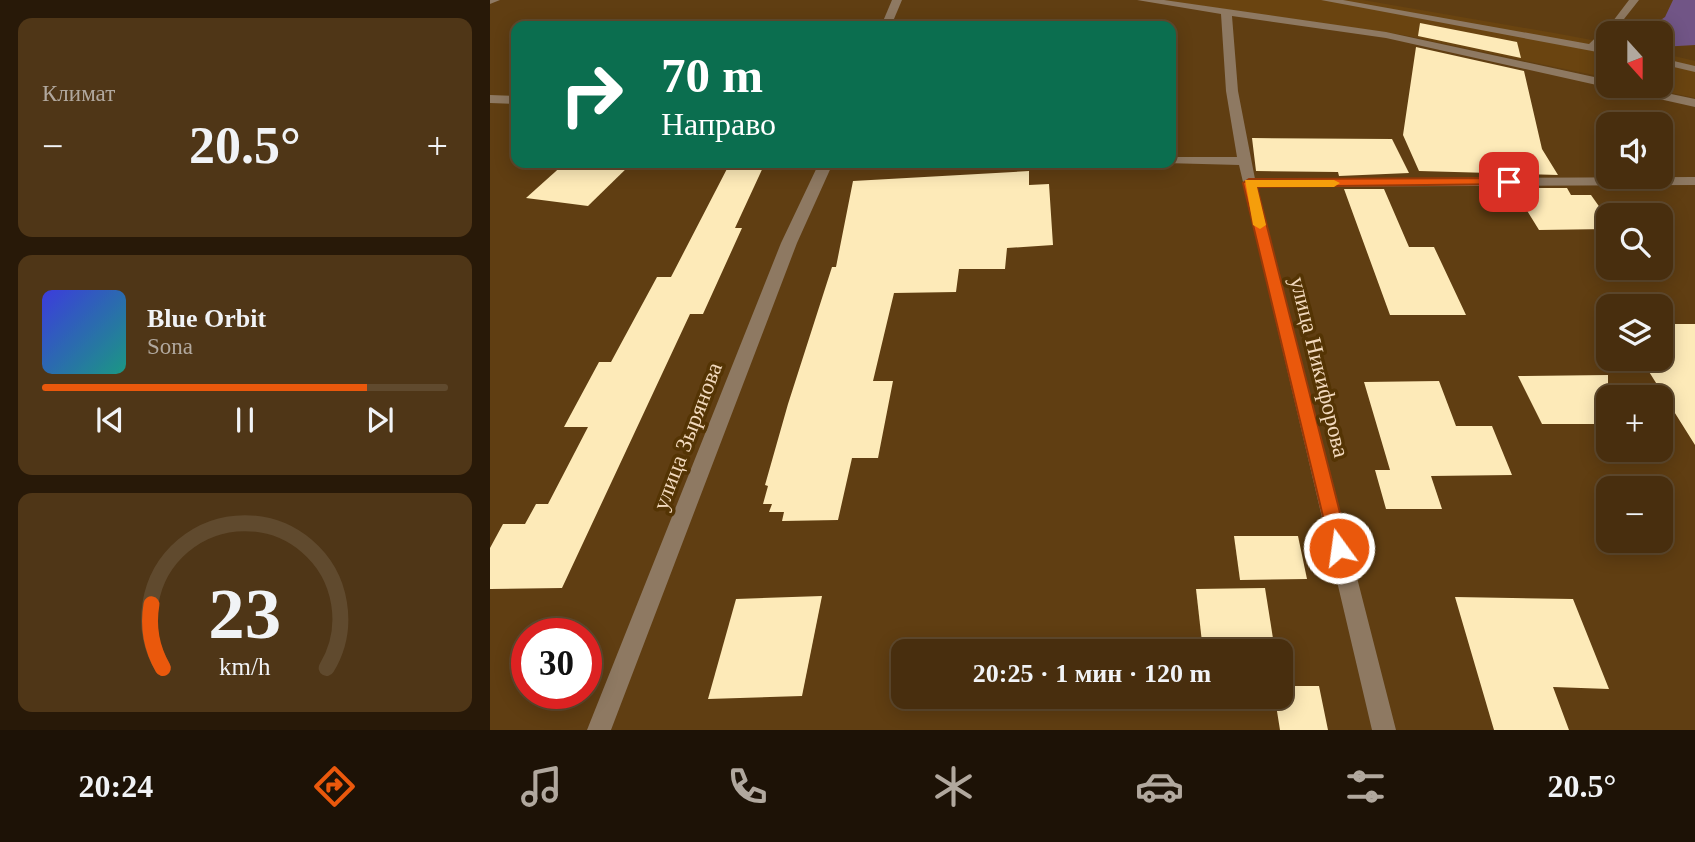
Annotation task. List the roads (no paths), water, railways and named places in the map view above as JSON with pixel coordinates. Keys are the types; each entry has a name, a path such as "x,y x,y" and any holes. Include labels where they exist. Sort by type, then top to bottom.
{"street":[{"path":"888,21 897,0"},
{"path":"1142,0 1386,36 1596,81"},
{"path":"1325,0 1596,49"},
{"path":"1591,48 1617,23 1634,0"},
{"name":"улица Никифорова","path":"1226,12 1232,91 1244,161 1384,730"},
{"path":"1673,64 1695,69"},
{"path":"1672,98 1695,103"},
{"path":"490,99 511,100"},
{"path":"1176,161 1244,161"},
{"name":"улица Зырянова","path":"599,730 789,243 825,168"},
{"path":"1249,183 1695,181"}]}
